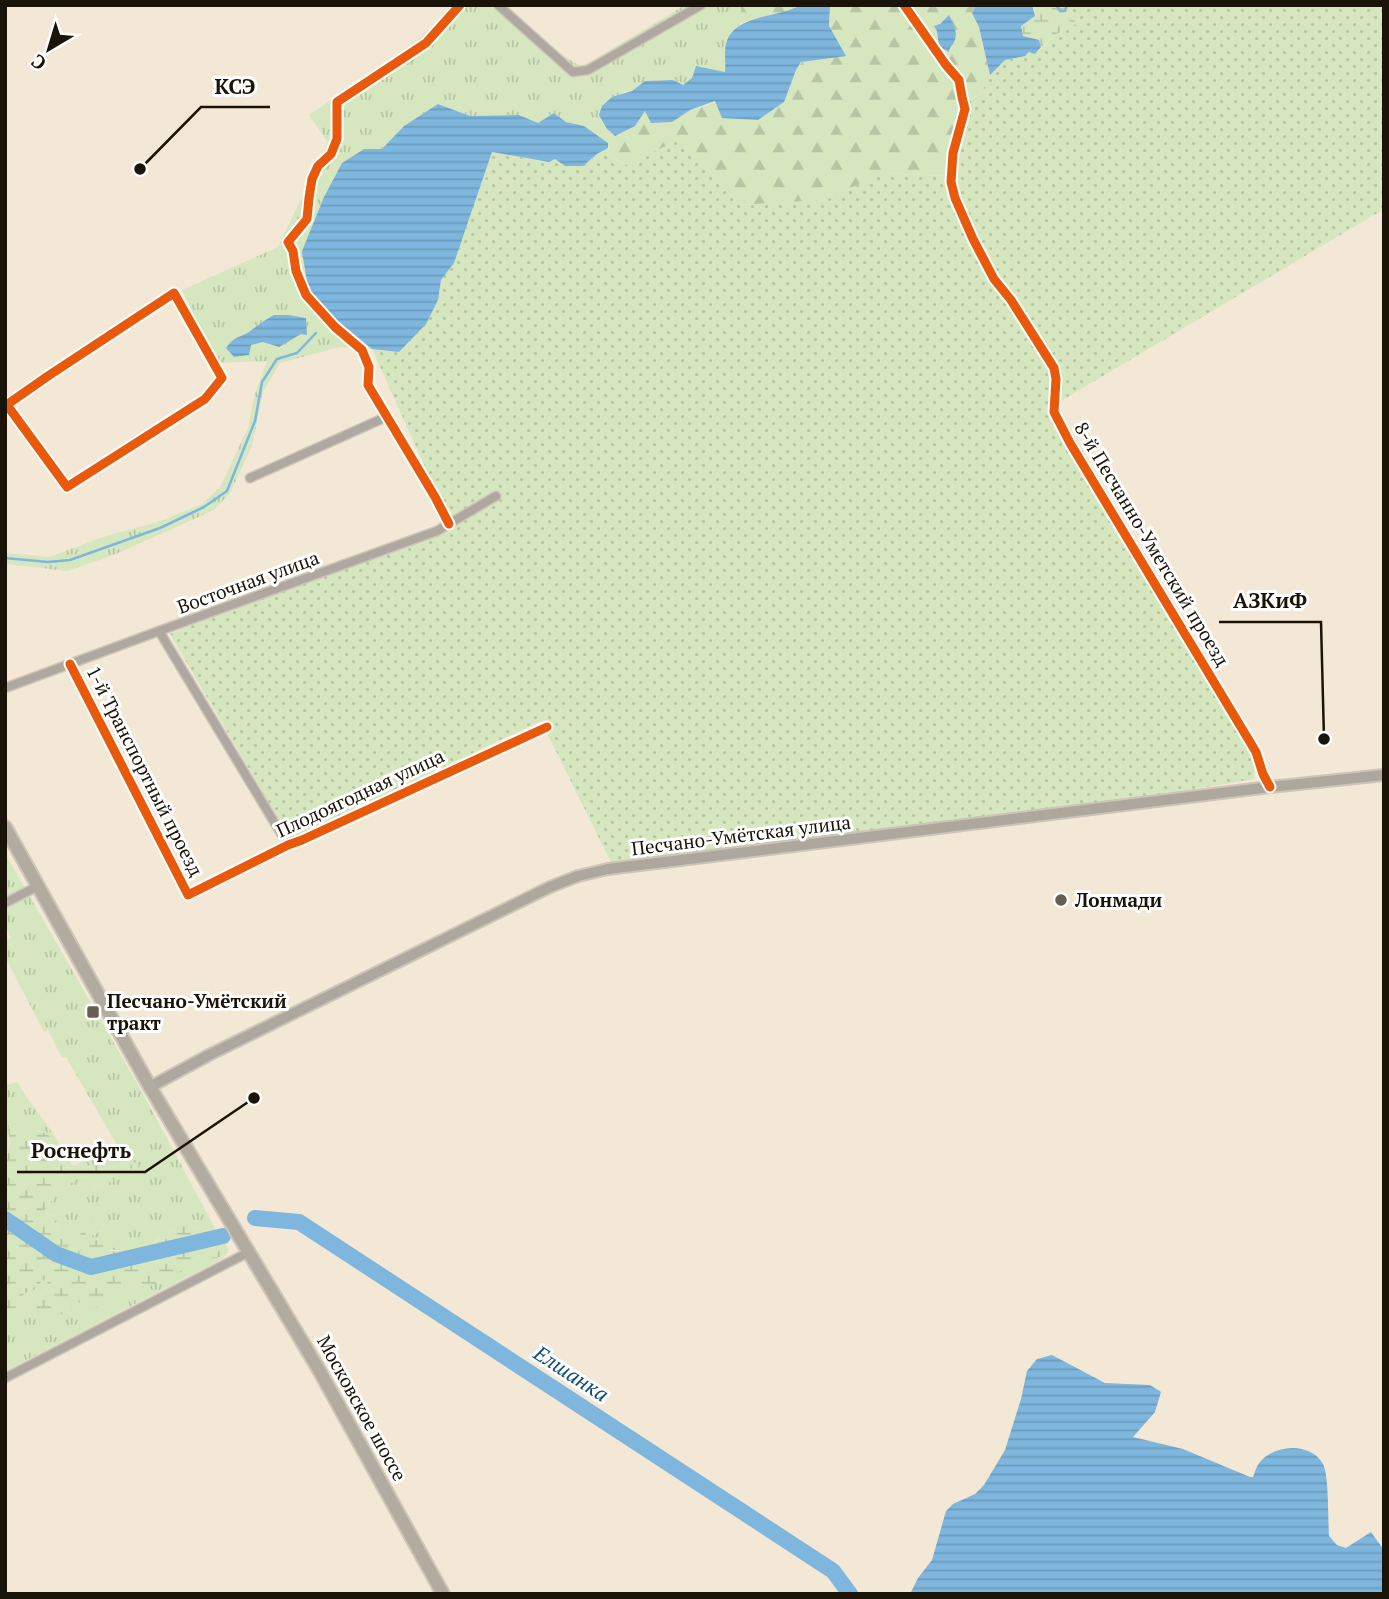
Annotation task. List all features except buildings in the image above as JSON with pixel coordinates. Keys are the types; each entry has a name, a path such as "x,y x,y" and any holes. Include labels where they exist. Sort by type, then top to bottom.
{"main road":[{"name":"Песчано-Умётская улица","path":"150,1087 209,1055 550,887 578,876 618,868 1384,775"},
{"path":"5,827 150,1087"},
{"name":"Московское шоссе","path":"150,1087 325,1381 443,1594"}],"street":[{"path":"449,524 368,385 369,367 362,350 335,327 306,295 288,242 307,219 312,179 318,166 331,154 337,139 337,102 426,43 460,5"},
{"path":"498,5 573,72 587,70 701,5"},
{"name":"8-й Песчанно-Уметский проезд","path":"904,5 959,80 965,108 953,153 951,182 973,239 994,279 1011,300 1054,368 1054,412 1070,443 1256,752 1270,787"},
{"path":"174,293 222,378 205,399 66,488 6,405 174,293"},
{"path":"250,478 386,417"},
{"name":"Восточная улица","path":"5,688 437,531 496,496"},
{"path":"159,631 288,845"},
{"name":"1-й Транспортный проезд","path":"70,664 188,895"},
{"name":"Плодоягодная улица","path":"188,895 288,845 547,727"},
{"path":"5,903 38,886"},
{"path":"5,1378 247,1248"}],"green space":[{"path":"454,5 488,5 581,67 685,5 741,5 741,23 731,34 725,72 696,67 692,78 683,85 673,80 645,81 632,91 624,92 607,129 615,136 608,143 584,126 566,122 555,113 538,123 519,115 470,116 438,104 404,126 382,149 364,149 342,163 324,197 302,251 333,317 372,349 340,347 280,363 263,392 252,446 230,493 214,510 116,554 68,571 5,564 5,553 49,557 109,535 158,522 202,504 220,487 248,428 254,397 267,361 216,363 182,290 278,247 328,142 309,115 403,51"},
{"path":"741,5 801,5 793,10 741,23"},
{"path":"830,5 976,5 972,13 979,27 990,75 981,94 972,98 962,113 950,154 947,176 884,173 826,200 740,205 679,140 631,167 613,156 608,143 615,136 635,126 645,110 671,122 690,110 796,70 829,26"},
{"path":"1032,5 1069,5 1076,24 1041,47 1039,40 1023,36 1021,26 1035,16"},
{"path":"1069,5 1384,5 1384,209 1056,404 1182,624 1257,748 1254,779 1119,802 611,862 541,721 290,839 170,634 450,526 372,349 399,352 438,300 441,280 454,263 492,152 549,162 555,159 565,166 583,166 608,148 616,160 631,167 679,140 740,205 826,200 884,173 947,176 951,146 962,113 959,96 968,94 973,98 981,94 990,75 1005,60 1025,56 1029,52 1035,54 1057,34 1076,24"},
{"path":"5,853 142,1092 216,1230 182,1227 145,1247 131,1251 126,1248 113,1250 93,1242 91,1236 103,1230 105,1225 92,1222 78,1240 67,1241 66,1236 58,1230 56,1222 60,1214 50,1216 42,1212 52,1200 53,1193 66,1188 79,1176 91,1177 92,1191 117,1179 125,1168 117,1158 69,1168 45,1153 49,1147 50,1136 32,1127 9,1125 8,1152 5,1157 5,1086 17,1082 73,1166 117,1145 66,1057 62,1058 48,1030 44,1032 5,957 5,941 11,938 5,924"},
{"path":"9,1125 32,1127 50,1136 55,1146 49,1147 45,1154 69,1168 103,1162 120,1154 139,1165 135,1169 125,1168 117,1179 91,1191 88,1188 90,1177 79,1176 66,1188 53,1193 52,1200 43,1212 50,1216 61,1214 56,1222 58,1230 66,1236 67,1241 78,1240 82,1230 92,1222 105,1225 104,1229 91,1236 93,1242 105,1236 111,1243 110,1251 126,1248 131,1251 152,1245 163,1235 179,1228 188,1218 193,1220 196,1228 212,1232 216,1230 228,1252 215,1258 202,1256 186,1269 149,1287 140,1289 126,1282 110,1300 99,1306 86,1306 73,1298 72,1309 63,1316 57,1311 50,1321 36,1319 35,1304 48,1288 47,1278 22,1296 16,1308 9,1310 5,1307 5,1157 10,1145"},
{"path":"228,1252 222,1259 5,1371 5,1307 9,1310 16,1308 22,1296 48,1277 48,1288 35,1304 36,1318 57,1311 72,1298 112,1298 126,1282 186,1269 202,1256 220,1258"}],"water":[{"path":"801,5 830,5 829,26 846,56 801,62 784,102 758,120 722,118 715,101 690,110 672,122 651,123 645,111 635,126 615,136 607,129 599,115 602,106 612,97 632,91 645,81 673,80 683,85 692,78 696,66 725,72 725,51 730,34 747,22"},
{"path":"976,5 1032,5 1035,16 1021,26 1023,36 1039,40 1041,47 1035,54 1029,52 1025,56 1005,60 990,75 979,27 972,13"},
{"path":"949,15 956,36 949,52 939,46 934,26"},
{"path":"438,104 470,116 519,115 538,123 554,113 566,122 584,126 608,143 608,148 583,166 565,166 555,159 549,162 492,152 454,263 441,280 438,300 426,324 399,352 372,349 333,317 308,288 302,251 324,197 342,163 364,149 382,149 404,126"},
{"path":"274,315 306,318 307,335 301,334 279,347 263,342 251,345 249,355 234,357 226,348 235,339"},
{"path":"1052,1355 1105,1383 1150,1385 1161,1392 1155,1412 1133,1437 1183,1449 1250,1477 1253,1477 1259,1463 1267,1456 1283,1449 1302,1449 1317,1457 1325,1470 1329,1536 1337,1545 1346,1548 1371,1532 1384,1550 1384,1594 910,1594 932,1560 946,1511 953,1504 975,1494 984,1485 1005,1450 1027,1371 1037,1359"}],"waterway":[{"path":"1056,5 1060,11 1065,11 1067,5"},
{"path":"5,558 48,562 70,560 160,528 204,507 227,491 255,421 262,382 277,359 297,353 316,333"},
{"name":"Елшанка","path":"255,1218 299,1222 833,1571 850,1594"},
{"name":"Елшанка","path":"5,1219 56,1254 91,1267 223,1236"}],"cycle path":[{"path":"449,524 368,385 369,367 362,350 335,327 306,295 288,242 307,219 312,179 318,166 331,154 337,139 337,102 426,43 460,5"},
{"path":"904,5 959,80 965,109 953,153 951,182 973,239 994,279 1011,300 1054,368 1054,412 1070,443 1256,752 1270,787"},
{"path":"5,406 174,293 222,378 205,399 67,487 7,405"},
{"path":"70,664 188,895 288,845 547,727"}],"place":[{"name":"КСЭ","path":"140,169"},
{"name":"АЗКиФ","path":"1324,739"},
{"name":"Лонмади","path":"1061,900"},
{"name":"Песчано-Умётский тракт","path":"93,1012"},
{"name":"Роснефть","path":"254,1098"}]}
